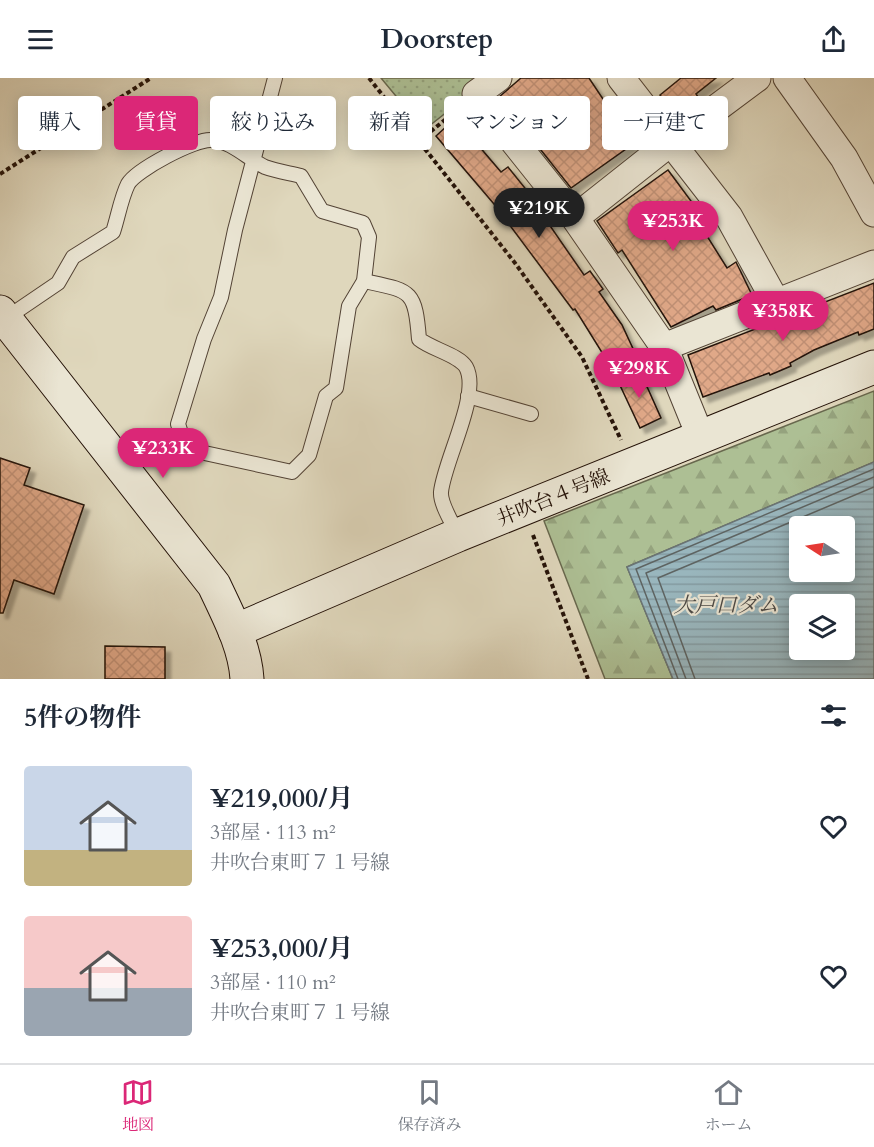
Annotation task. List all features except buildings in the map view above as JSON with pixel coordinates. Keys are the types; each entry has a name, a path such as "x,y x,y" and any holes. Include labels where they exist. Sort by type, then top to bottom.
{"street":[{"path":"498,78 476,94 574,218 664,347 701,438"},
{"path":"621,78 635,96"},
{"path":"728,100 758,78"},
{"path":"787,78 844,158 874,213"},
{"path":"574,218 661,150"},
{"path":"677,150 729,217 776,302"},
{"path":"664,347 874,264"},
{"path":"3,316 214,585 235,631 246,667 247,679"},
{"name":"井吹台４号線","path":"235,631 458,535 874,367"}],"lane":[{"path":"3,316 58,283 73,256 113,232 129,182 150,166 188,147 212,140 244,152 255,160 265,166 301,176 322,211 363,223 369,237 364,281 349,306 336,388 326,396 309,454 292,472 186,450 178,424 204,339 221,297 235,230 255,160 274,78"},
{"path":"364,281 402,289 415,303 418,339 430,348 457,358 466,367 470,389 441,494 458,535"},
{"path":"468,396 531,414"}],"path":[{"path":"0,174 151,78"},
{"path":"369,78 383,96"},
{"path":"432,130 476,94"},
{"path":"426,150 515,263 582,357 633,464"},
{"path":"523,509 588,679"}],"green space":[{"path":"381,78 490,78 467,96 444,96 444,114 432,124 432,96 396,96"},
{"path":"874,391 874,462 627,567 673,679 605,679 544,521"}],"water":[{"name":"大戸口ダム","path":"874,462 874,679 673,679 627,567"}]}
